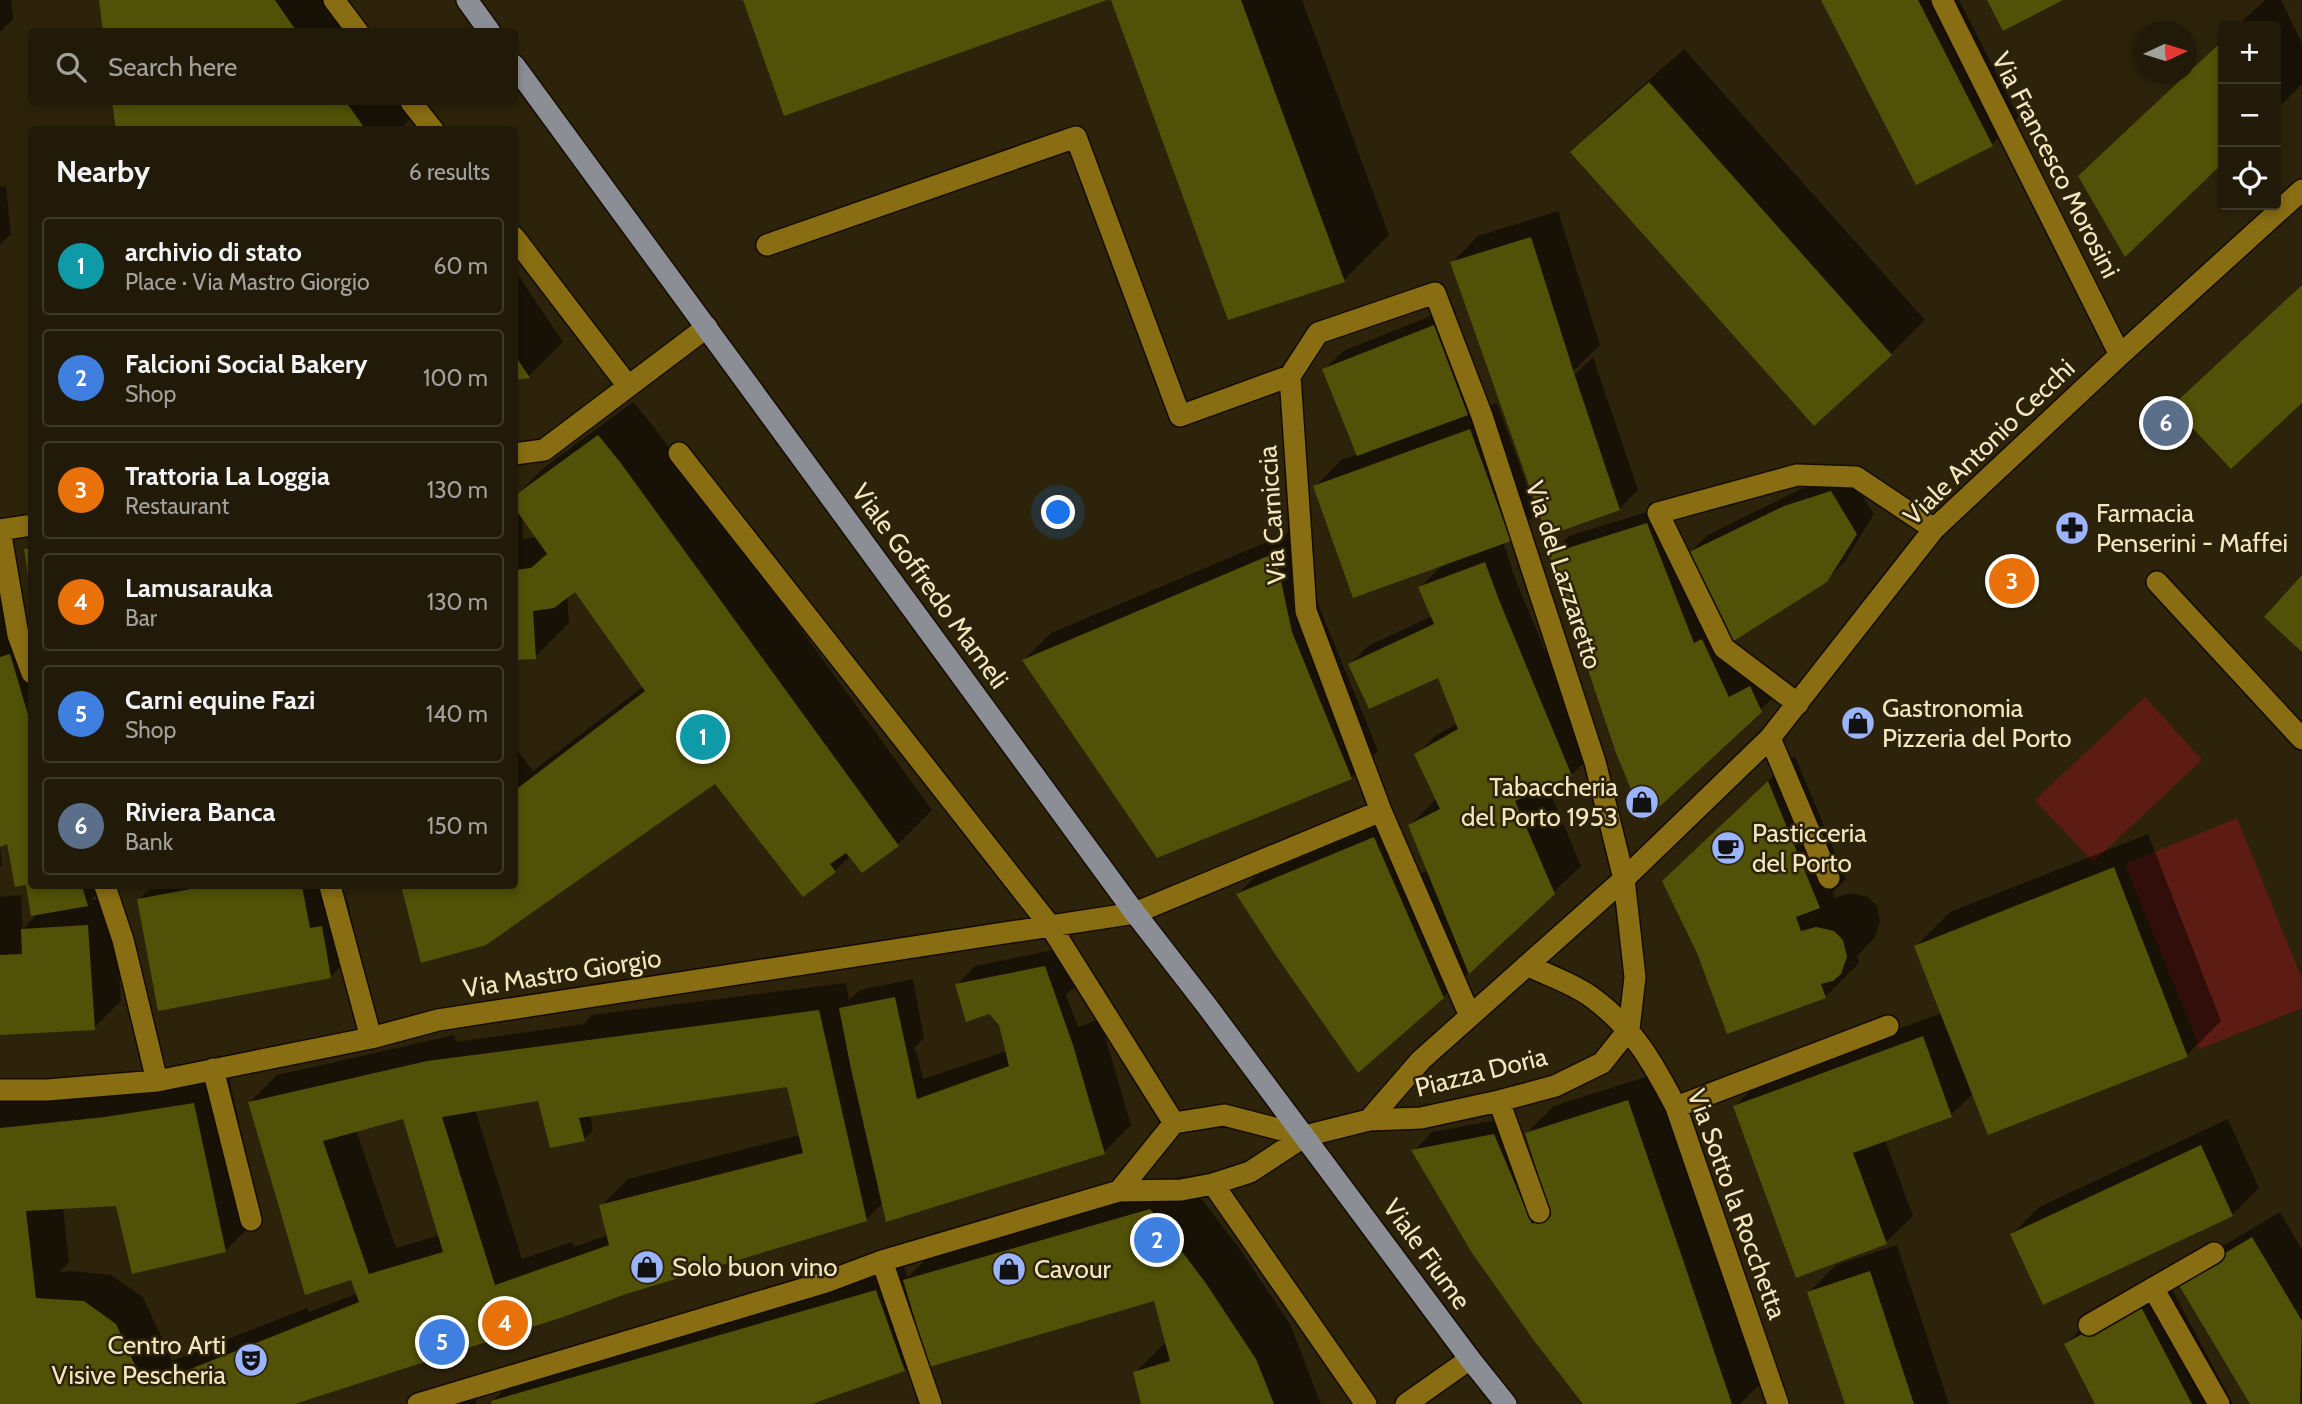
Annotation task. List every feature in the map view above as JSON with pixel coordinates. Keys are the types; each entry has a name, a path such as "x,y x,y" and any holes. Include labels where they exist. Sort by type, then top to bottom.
{"main road":[{"path":"467,0 487,28"},
{"name":"Viale Goffredo Mameli","path":"518,70 1135,913 1305,1136"},
{"name":"Viale Fiume","path":"1305,1136 1506,1404"}],"street":[{"path":"334,0 355,28"},
{"name":"Via Francesco Morosini","path":"1942,0 2120,355"},
{"path":"413,105 430,126"},
{"path":"767,245 1076,137 1180,416 1290,376"},
{"name":"Viale Antonio Cecchi","path":"1624,879 1770,738 1934,529 2302,190"},
{"path":"518,242 628,386"},
{"name":"Via del Lazzaretto","path":"1290,376 1318,333 1435,293 1482,416 1595,762 1624,879"},
{"path":"518,453 544,450 707,327"},
{"name":"Via Carniccia","path":"1290,376 1307,611 1381,811 1470,1016"},
{"path":"679,453 1051,928 1174,1123"},
{"path":"1798,704 1724,649 1658,513 1797,475 1856,477 1934,529"},
{"path":"28,526 0,530 18,635 28,662"},
{"path":"2157,582 2302,739"},
{"path":"1770,738 1829,878"},
{"path":"1135,913 1381,811"},
{"path":"1624,879 1635,977 1629,1030"},
{"name":"Piazza Doria","path":"1369,1120 1421,1060 1624,879"},
{"path":"106,889 123,940 157,1081"},
{"path":"331,889 371,1038"},
{"name":"Via Mastro Giorgio","path":"0,1090 47,1090 157,1081 371,1038 438,1020 1135,913"},
{"path":"1527,965 1588,995 1629,1030"},
{"path":"1676,1107 1888,1026"},
{"name":"Piazza Doria","path":"1305,1136 1369,1120 1421,1118 1555,1086 1602,1063 1629,1030"},
{"name":"Via Sotto la Rocchetta","path":"1629,1030 1653,1062 1676,1107 1778,1404"},
{"path":"213,1069 251,1220"},
{"path":"1499,1101 1539,1212"},
{"path":"1119,1191 1174,1123 1224,1115 1305,1136"},
{"path":"418,1404 466,1397 826,1282 882,1261 1119,1191 1181,1190 1213,1184 1250,1172 1305,1136"},
{"path":"1213,1184 1366,1404"},
{"path":"2089,1325 2214,1252"},
{"path":"882,1261 931,1404"},
{"path":"2153,1288 2219,1404"},
{"path":"1406,1404 1470,1359"}],"shaded area":[{"path":"2145,697 2202,760 2093,862 2035,800"},
{"path":"2237,818 2302,979 2302,1008 2200,1049 2125,864"}],"building":[{"path":"99,0 275,0 294,28 102,28"},
{"path":"743,0 1107,0 784,116"},
{"path":"1111,0 1241,0 1345,282 1228,320"},
{"path":"1821,0 1918,0 1993,146 1916,185"},
{"path":"1987,0 2063,0 2003,31"},
{"path":"2218,45 2218,168 2125,257 2078,176 2176,84 2197,84 2197,64"},
{"path":"1649,82 1892,355 1814,426 1570,152"},
{"path":"112,105 348,105 363,126 115,126"},
{"path":"1531,237 1620,510 1547,536 1450,262"},
{"path":"2302,285 2302,403 2231,469 2172,406"},
{"path":"1434,325 1468,415 1357,456 1322,369"},
{"path":"518,360 530,378 518,380"},
{"path":"1470,429 1511,541 1353,598 1313,486"},
{"path":"598,435 899,846 862,873 846,853 830,864 836,872 803,897 715,784 486,945 421,963 402,889 518,889 518,788 645,691 575,592 554,608 533,611 536,659 518,660 518,570 531,568 547,554 518,513 518,493"},
{"path":"1831,491 1857,534 1827,582 1732,642 1687,553 1784,506"},
{"path":"1647,523 1694,643 1702,639 1729,697 1750,686 1762,712 1644,821 1616,753 1549,554"},
{"path":"28,548 28,576 24,549"},
{"path":"1275,553 1292,632 1352,779 1157,858 1022,660"},
{"path":"1485,562 1572,776 1515,801 1555,894 1469,974 1408,825 1440,809 1414,754 1458,729 1438,678 1369,709 1348,664 1434,624 1418,587"},
{"path":"2302,575 2302,652 2264,617"},
{"path":"10,654 28,715 28,889 83,889 88,906 31,916 26,885 15,887 7,844 0,847 0,657"},
{"path":"1768,781 1820,908 1796,917 1801,931 1816,927 1834,931 1843,940 1847,957 1841,974 1833,981 1821,984 1826,998 1727,1034 1697,953 1662,881"},
{"path":"1374,837 1444,998 1358,1073 1236,894"},
{"path":"2114,867 2188,1057 1988,1135 1914,946"},
{"path":"191,889 303,889 310,928 322,926 331,978 158,1011 137,899"},
{"path":"88,925 95,1030 0,1035 0,955 22,954 21,929"},
{"path":"1045,966 1073,1045 1105,1154 886,1222 839,1008 895,997 917,1099 1009,1066 999,1025 989,1014 966,1022 955,984"},
{"path":"819,1010 867,1221 626,1294 295,1404 0,1404 0,1128 105,1117 194,1103 226,1252 132,1274 116,1206 26,1211 36,1298 84,1301 116,1324 145,1387 359,1302 351,1280 305,1295 248,1102 427,1061","holes":["787,1087 803,1153 599,1205 609,1245 495,1285 442,1117 538,1101 550,1148 585,1141 579,1118","403,1119 443,1252 369,1274 323,1141"]},
{"path":"1923,1036 1952,1117 1853,1153 1887,1244 1796,1278 1733,1106"},
{"path":"1628,1100 1732,1404 1583,1404 1472,1253 1411,1150 1494,1134 1532,1224 1551,1216 1525,1133"},
{"path":"2201,1145 2233,1216 2043,1305 2010,1234"},
{"path":"1150,1209 1205,1282 1256,1359 1274,1404 1141,1404 1133,1372 1170,1361 1154,1301 929,1367 903,1280"},
{"path":"2252,1237 2302,1321 2300,1404 2250,1404 2177,1282"},
{"path":"1870,1271 1914,1404 1845,1404 1807,1292"},
{"path":"876,1290 905,1371 812,1404 492,1404 491,1401"},
{"path":"2139,1303 2192,1404 2095,1404 2064,1344"}],"place":[{"name":"Riviera Banca","path":"2166,423"},
{"name":"Farmacia Penserini - Maffei","path":"2072,528"},
{"name":"Trattoria La Loggia","path":"2012,581"},
{"name":"Gastronomia Pizzeria del Porto","path":"1858,723"},
{"name":"archivio di stato","path":"703,737"},
{"name":"Tabaccheria del Porto 1953","path":"1642,802"},
{"name":"Pasticceria del Porto","path":"1728,848"},
{"name":"Falcioni Social Bakery","path":"1157,1240"},
{"name":"Solo buon vino","path":"647,1267"},
{"name":"Cavour","path":"1009,1269"},
{"name":"Lamusarauka","path":"505,1323"},
{"name":"Carni equine Fazi","path":"442,1342"},
{"name":"Centro Arti Visive Pescheria","path":"251,1360"}]}
